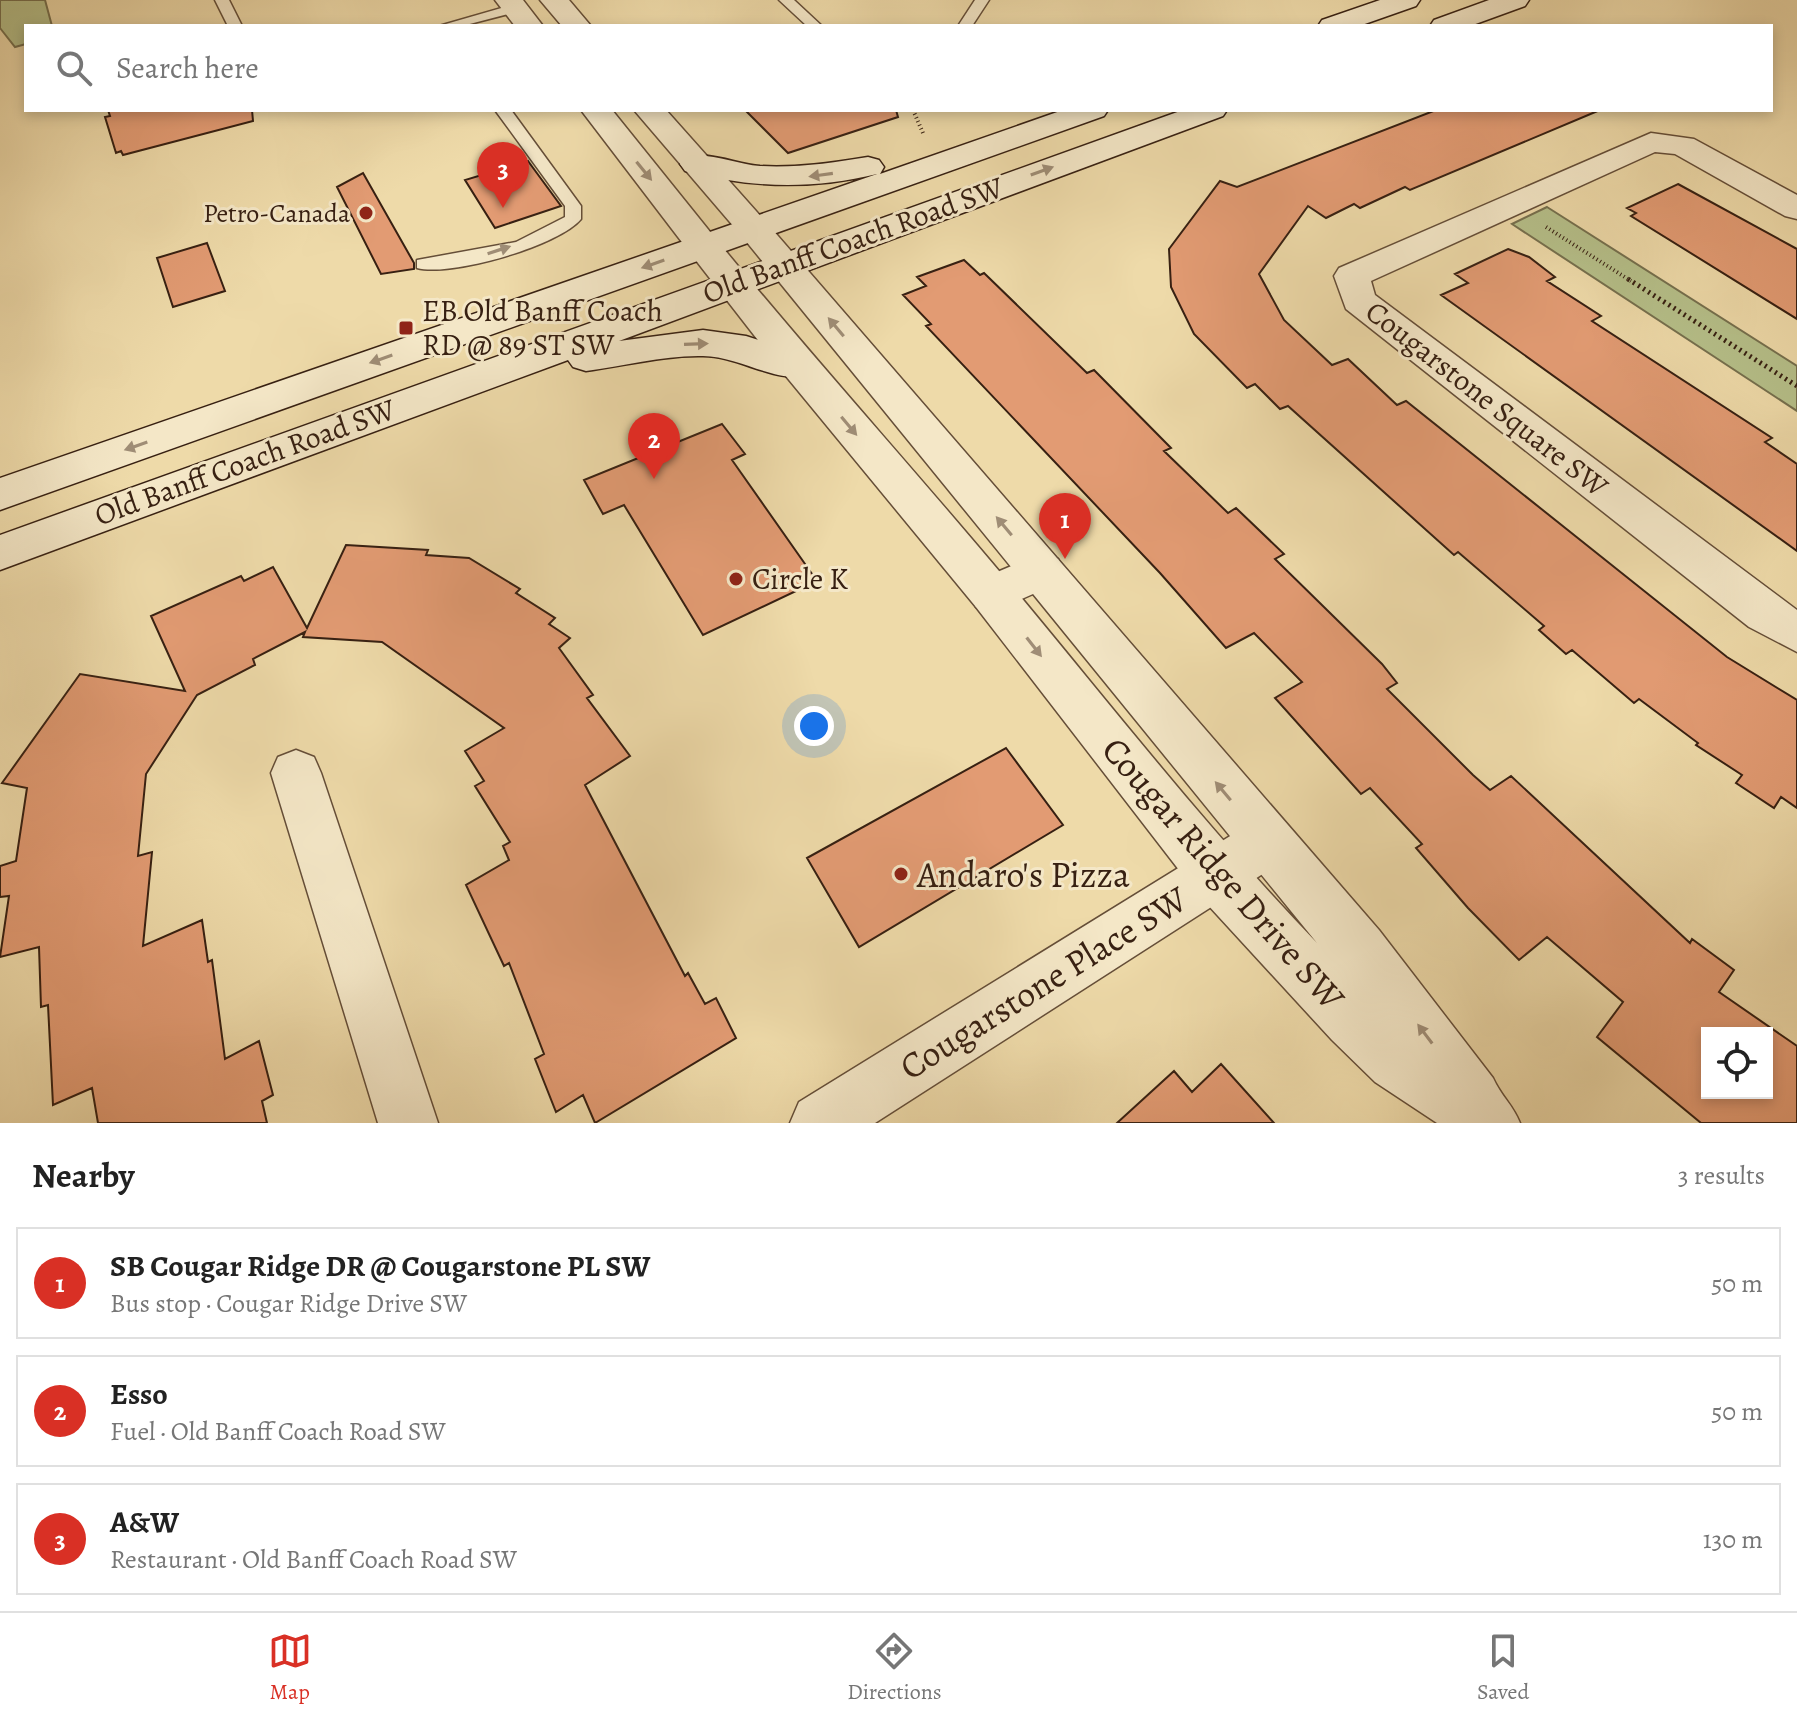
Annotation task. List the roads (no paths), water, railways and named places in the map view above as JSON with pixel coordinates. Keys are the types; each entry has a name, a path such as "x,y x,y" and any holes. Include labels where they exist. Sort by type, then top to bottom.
{"street":[{"path":"554,0 575,24"},
{"path":"1338,24 1406,0"},
{"path":"1449,24 1515,0"},
{"name":"Cougar Ridge Drive SW","path":"598,112 731,284 992,594 1215,874 1352,1020 1396,1061 1489,1122"},
{"name":"Cougar Ridge Drive SW","path":"651,112 753,228 1267,842 1422,1030 1489,1122"},
{"name":"Old Banff Coach Road SW","path":"0,494 1087,112"},
{"name":"Old Banff Coach Road SW","path":"0,553 1206,112"},
{"path":"696,164 756,178 787,178 869,167 1008,140"},
{"name":"Cougarstone Square SW","path":"1797,209 1683,146 1651,142 1352,276 1359,301 1765,614 1797,633"},
{"path":"481,375 646,348 703,343 746,349 798,366"},
{"path":"992,594 1042,571"},
{"path":"296,773 408,1123"},
{"name":"Cougarstone Place SW","path":"820,1123 1267,842"}],"lane":[{"path":"222,0 234,24"},
{"path":"786,0 813,24"},
{"path":"966,24 982,0"},
{"path":"456,24 518,11"},
{"path":"423,264 473,259 560,230 573,219 573,206 504,112"}],"place":[{"name":"A&W","path":"503,208"},
{"name":"Petro-Canada","path":"366,213"},
{"name":"EB Old Banff Coach RD @ 89 ST SW","path":"406,328"},
{"name":"Esso","path":"654,479"},
{"name":"SB Cougar Ridge DR @ Cougarstone PL SW","path":"1065,559"},
{"name":"Circle K","path":"736,579"},
{"name":"Andaro's Pizza","path":"901,874"}]}
